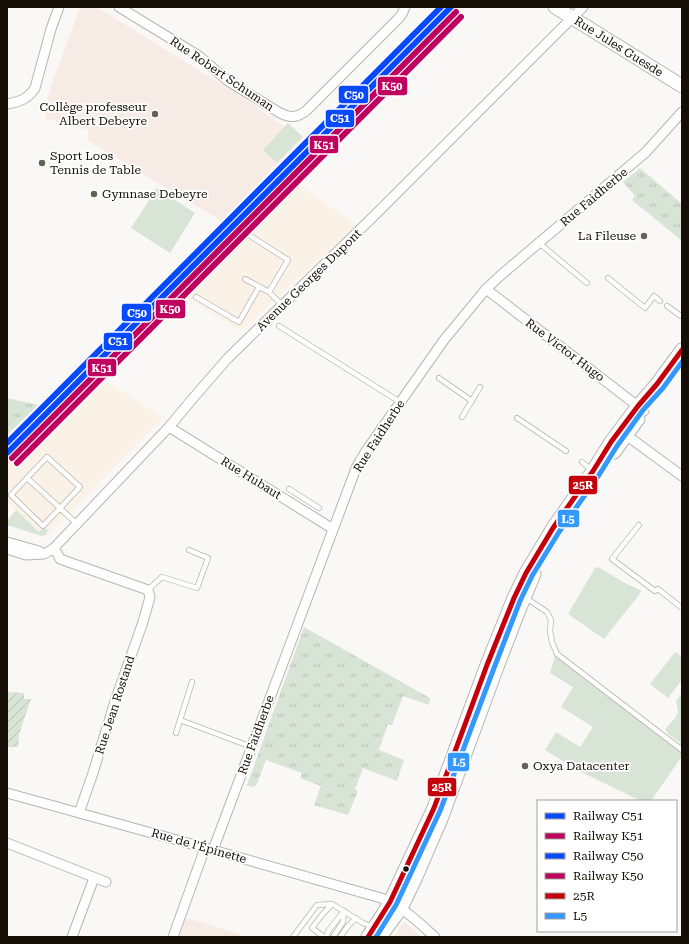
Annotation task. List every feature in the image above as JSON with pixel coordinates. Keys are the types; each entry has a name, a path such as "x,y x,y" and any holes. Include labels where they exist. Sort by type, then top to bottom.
{"main road":[{"name":"Rue Jules Guesde","path":"555,7 682,86"},
{"path":"641,409 682,350"},
{"path":"376,934 416,879 500,660 535,573 544,555 623,432 682,358"},
{"path":"396,905 518,588 553,528 596,473"}],"street":[{"path":"7,104 26,98 35,88 51,29 59,7"},
{"name":"Rue Robert Schuman","path":"119,7 199,56 237,87 280,113 291,117 297,116 306,111 399,18 405,7"},
{"name":"Avenue Georges Dupont","path":"51,550 168,427 228,358 378,213 583,7"},
{"name":"Rue Faidherbe","path":"173,937 252,747 333,529 335,518 357,466 366,451 400,402 428,370 444,340 486,290 646,152 682,112"},
{"name":"Rue Victor Hugo","path":"486,290 641,409"},
{"name":"Rue Hubaut","path":"168,427 333,529"},
{"path":"623,432 682,476"},
{"path":"7,542 40,552 51,550 57,553 60,559 149,593"},
{"path":"7,549 26,555 44,554 51,550"},
{"name":"Rue Jean Rostand","path":"79,812 93,773 115,701 143,622 149,593"},
{"name":"Rue de l'Épinette","path":"7,793 370,895 396,905"},
{"path":"7,843 106,882"},
{"path":"72,937 94,878"},
{"path":"396,905 435,937"}],"lane":[{"path":"249,235 288,260 269,292"},
{"path":"539,244 588,283"},
{"path":"608,278 645,308 654,296 660,301"},
{"path":"245,279 269,292 282,305"},
{"path":"196,297 239,322 259,287"},
{"path":"667,306 680,316"},
{"path":"279,326 400,402"},
{"path":"439,378 472,401"},
{"path":"462,417 480,387"},
{"path":"517,418 566,451"},
{"path":"47,457 80,487 60,508 43,526 11,495 47,457"},
{"path":"582,462 596,473"},
{"path":"27,478 77,524"},
{"path":"289,488 319,508"},
{"path":"639,525 612,559 656,591 658,589 682,608"},
{"path":"149,593 162,577 197,588 208,558 189,550"},
{"path":"525,597 547,612 551,620 550,631 552,642 557,654 682,750"},
{"path":"176,733 192,682"},
{"path":"180,720 252,747"},
{"path":"332,904 312,928 325,937 344,911"},
{"path":"293,937 317,905 332,904 356,918 376,934"},
{"path":"333,937 343,922 344,911"},
{"path":"340,937 356,918"}],"shaded area":[{"name":"Collège professeur Albert Debeyre","path":"80,7 97,7 237,94 285,127 263,150 277,163 221,221 87,140 89,130 47,119 44,111 51,86"},
{"path":"292,179 357,225 241,331 177,293"},
{"path":"95,375 164,417 45,537 7,502 7,459"},
{"path":"186,918 188,918 248,937 179,937"},
{"path":"405,922 422,937 393,937"}],"green space":[{"path":"288,123 303,137 277,163 263,150"},
{"path":"640,168 682,204 682,241 632,200 635,196 623,182"},
{"path":"157,188 195,213 170,253 131,228"},
{"path":"7,398 38,405 7,435"},
{"path":"16,510 39,532 44,527 48,530 45,535 42,536 7,525 7,521"},
{"path":"598,567 642,591 604,639 568,614 595,568"},
{"path":"304,627 430,698 429,705 403,696 392,725 388,724 379,750 404,760 397,781 363,768 355,789 358,791 348,815 314,805 321,786 300,778 302,773 266,760 256,786 252,787 247,785"},
{"path":"675,652 682,657 682,680 668,698 650,684"},
{"path":"555,656 576,670 682,753 682,756 652,800 639,800 581,772 545,750 556,732 580,747 593,727 561,707 573,687 550,673"},
{"path":"7,692 24,693 24,699 31,699 19,734 18,747 7,747"},
{"path":"682,693 682,744 668,734 665,729 676,717 678,712 676,701"}],"rail line":[{"name":"C50","path":"7,443 441,7"},
{"name":"C51","path":"7,453 451,7"},
{"name":"K51","path":"12,458 456,12"},
{"name":"K50","path":"17,463 461,17"}],"transit line":[{"name":"25R","path":"368,937 390,902 434,808 487,665 514,598 526,573 553,528 593,471 611,442 682,350"},
{"name":"L5","path":"376,937 396,905 440,811 520,601 532,576 559,532 599,475 617,446 643,410 663,388 682,362"}],"place":[{"name":"Collège professeur Albert Debeyre","path":"155,114"},
{"name":"Sport Loos Tennis de Table","path":"42,163"},
{"name":"Gymnase Debeyre","path":"94,194"},
{"name":"La Fileuse","path":"644,236"},
{"name":"Oxya Datacenter","path":"525,766"}]}
